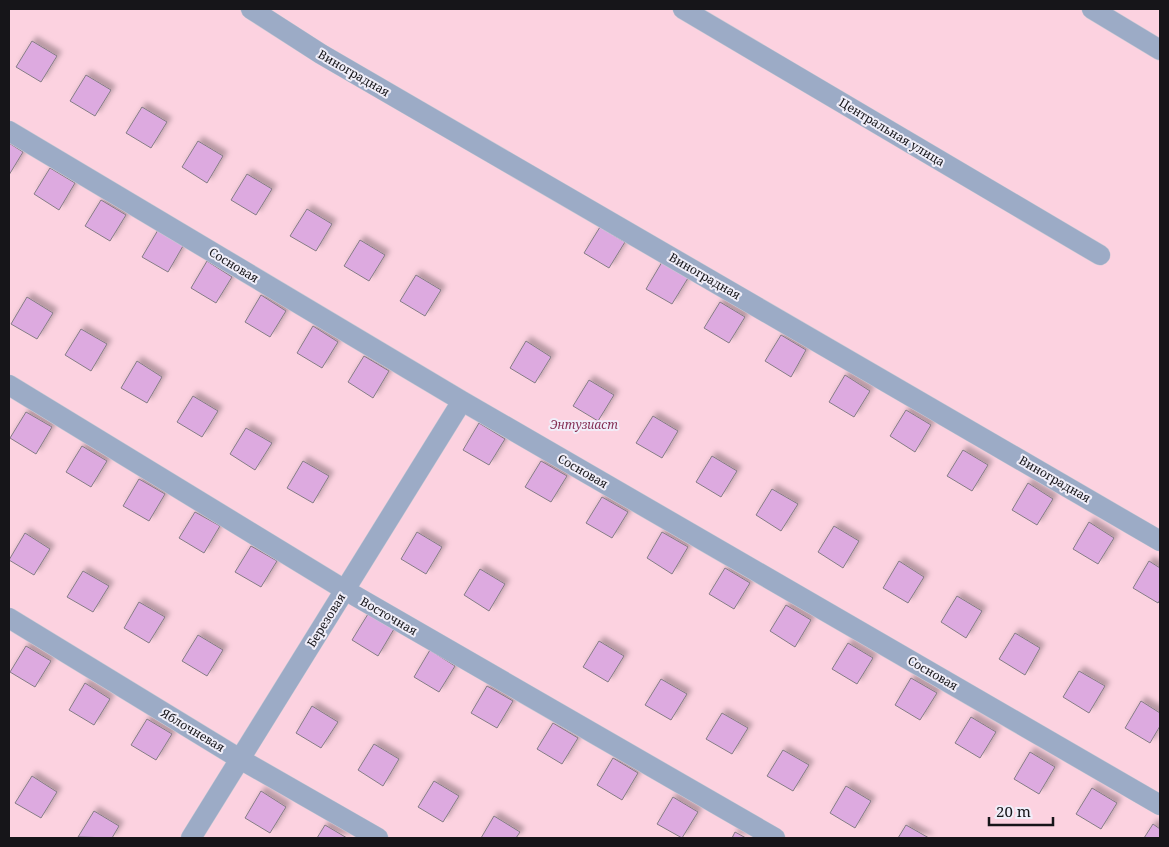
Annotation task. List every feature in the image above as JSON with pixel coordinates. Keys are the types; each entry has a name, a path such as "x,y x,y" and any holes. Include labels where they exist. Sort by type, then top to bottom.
{"street":[{"name":"Виноградная","path":"250,9 321,54 1160,540"},
{"name":"Центральная улица","path":"683,9 1100,255"},
{"path":"1092,9 1160,50"},
{"name":"Сосновая","path":"9,131 462,401 1160,805"},
{"name":"Восточная","path":"9,385 345,590 775,838"},
{"name":"Березовая","path":"191,838 462,401"},
{"name":"Яблочневая","path":"9,618 240,758 378,838"}],"green space":[{"name":"Энтузиаст","path":"9,9 1160,9 1160,838 9,838"}],"building":[{"path":"32,41 57,56 41,82 16,67"},
{"path":"86,75 111,90 95,116 70,101"},
{"path":"142,107 167,122 151,148 126,133"},
{"path":"198,141 223,156 207,183 182,167"},
{"path":"9,143 23,152 9,175"},
{"path":"50,168 75,183 59,210 34,194"},
{"path":"247,174 272,189 256,215 231,200"},
{"path":"101,200 126,215 110,241 85,226"},
{"path":"307,209 332,224 316,251 290,236"},
{"path":"600,227 625,242 609,268 584,253"},
{"path":"158,230 183,246 168,272 142,257"},
{"path":"360,240 385,255 369,281 344,266"},
{"path":"207,261 232,277 216,303 191,288"},
{"path":"662,262 688,278 672,304 646,289"},
{"path":"416,275 441,290 425,316 400,301"},
{"path":"261,295 286,311 270,337 245,322"},
{"path":"27,297 53,313 37,339 11,324"},
{"path":"720,302 745,317 729,343 704,328"},
{"path":"313,326 338,342 322,368 297,353"},
{"path":"81,329 107,344 91,371 65,355"},
{"path":"781,335 806,350 791,377 765,361"},
{"path":"526,341 551,357 535,383 510,368"},
{"path":"364,356 389,371 373,398 348,382"},
{"path":"137,361 162,377 147,403 121,388"},
{"path":"845,375 870,391 854,417 829,402"},
{"path":"589,380 614,395 598,421 573,406"},
{"path":"193,396 218,411 202,437 177,422"},
{"path":"906,410 931,425 915,452 890,436"},
{"path":"26,412 52,427 36,454 10,438"},
{"path":"653,416 678,431 662,458 636,443"},
{"path":"479,423 505,439 489,465 463,450"},
{"path":"246,428 272,443 255,470 230,454"},
{"path":"82,446 107,461 91,487 66,472"},
{"path":"963,450 988,465 972,491 947,476"},
{"path":"712,456 737,471 721,497 696,482"},
{"path":"303,461 329,476 313,503 287,488"},
{"path":"541,461 567,476 551,502 525,487"},
{"path":"139,479 165,494 149,521 123,506"},
{"path":"1028,483 1053,499 1037,525 1012,510"},
{"path":"772,489 798,504 781,531 756,515"},
{"path":"602,497 628,512 612,538 586,523"},
{"path":"195,512 220,526 204,553 179,538"},
{"path":"1089,522 1114,538 1098,564 1073,549"},
{"path":"834,526 859,541 843,568 818,552"},
{"path":"417,532 442,547 426,574 401,559"},
{"path":"662,532 688,547 672,574 647,558"},
{"path":"25,533 50,549 34,575 9,560"},
{"path":"251,546 277,561 261,587 235,572"},
{"path":"899,561 924,577 908,603 883,588"},
{"path":"1149,561 1160,568 1160,600 1158,603 1133,588"},
{"path":"725,568 750,583 734,609 709,594"},
{"path":"480,569 505,584 489,611 464,595"},
{"path":"83,571 109,586 93,612 67,597"},
{"path":"957,596 982,611 966,638 941,622"},
{"path":"139,602 165,617 149,643 124,628"},
{"path":"786,605 811,620 795,647 770,631"},
{"path":"368,614 394,629 378,656 352,640"},
{"path":"1015,633 1040,648 1025,675 999,659"},
{"path":"198,635 223,650 207,676 182,661"},
{"path":"599,641 624,656 608,682 583,667"},
{"path":"848,643 873,658 857,684 832,669"},
{"path":"26,646 51,661 35,687 10,672"},
{"path":"430,650 455,666 439,692 414,677"},
{"path":"1079,671 1105,686 1089,713 1063,697"},
{"path":"911,678 937,693 920,720 895,705"},
{"path":"661,679 687,694 671,720 645,705"},
{"path":"85,683 110,699 94,725 69,710"},
{"path":"487,686 513,701 497,728 471,713"},
{"path":"1141,701 1160,713 1160,726 1150,743 1125,728"},
{"path":"312,706 338,722 321,748 296,733"},
{"path":"722,713 748,728 732,754 706,739"},
{"path":"971,717 996,732 980,758 955,743"},
{"path":"147,719 172,734 156,760 131,745"},
{"path":"553,723 578,738 562,764 537,749"},
{"path":"374,744 399,759 383,786 358,770"},
{"path":"783,750 809,765 793,791 767,776"},
{"path":"1030,752 1055,767 1039,794 1014,779"},
{"path":"613,758 638,773 622,800 597,785"},
{"path":"32,776 57,792 41,818 15,803"},
{"path":"434,781 459,796 443,822 418,807"},
{"path":"846,786 871,801 855,828 830,813"},
{"path":"1092,788 1117,803 1101,829 1076,814"},
{"path":"261,791 286,807 270,833 245,818"},
{"path":"673,797 698,812 682,838 657,824"},
{"path":"94,811 119,826 112,838 78,837"},
{"path":"494,816 520,832 516,838 481,838"},
{"path":"1153,824 1160,829 1160,838 1144,838"},
{"path":"325,825 347,838 317,838"},
{"path":"906,825 929,838 898,838"},
{"path":"735,832 746,838 732,838"}]}
